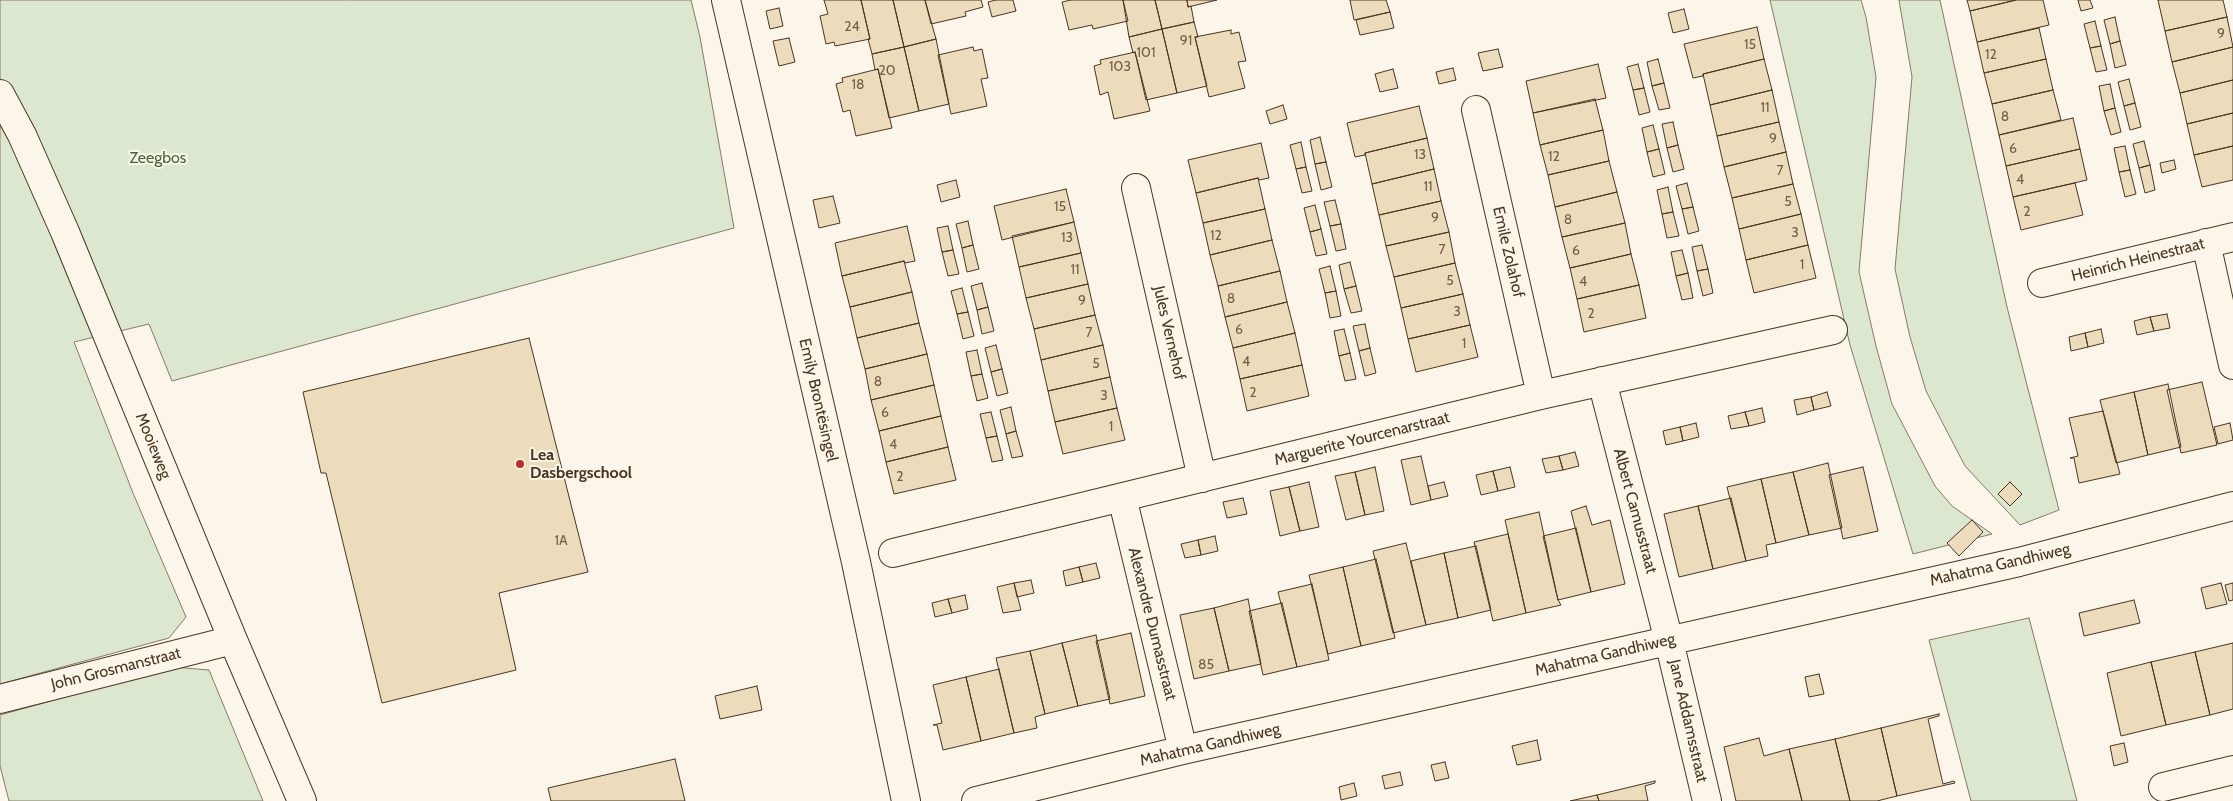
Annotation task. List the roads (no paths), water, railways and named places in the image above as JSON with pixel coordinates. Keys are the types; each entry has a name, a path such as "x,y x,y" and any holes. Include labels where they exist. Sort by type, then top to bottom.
{"street":[{"name":"Emily Brontësingel","path":"726,0 856,562 906,801"},
{"name":"Mooieweg","path":"0,94 22,135 65,232 233,640 302,801"},
{"name":"Emile Zolahof","path":"1476,110 1541,395"},
{"name":"Jules Vernehof","path":"1136,188 1202,478"},
{"name":"Heinrich Heinestraat","path":"2042,282 2233,237"},
{"path":"2206,243 2233,365"},
{"name":"Marguerite Yourcenarstraat","path":"893,552 1541,395 1833,330"},
{"name":"Albert Camusstraat","path":"1602,381 1669,641"},
{"name":"Alexandre Dumasstraat","path":"1122,498 1183,750"},
{"name":"Mahatma Gandhiweg","path":"976,801 1183,750 2019,562 2233,506"},
{"name":"John Grosmanstraat","path":"0,699 233,640"},
{"name":"Jane Addamsstraat","path":"1669,641 1707,801"},
{"path":"2163,787 2233,770"}],"place":[{"name":"Lea Dasbergschool","path":"520,464"}],"park label":[{"name":"Zeegbos","path":"158,158"}]}
